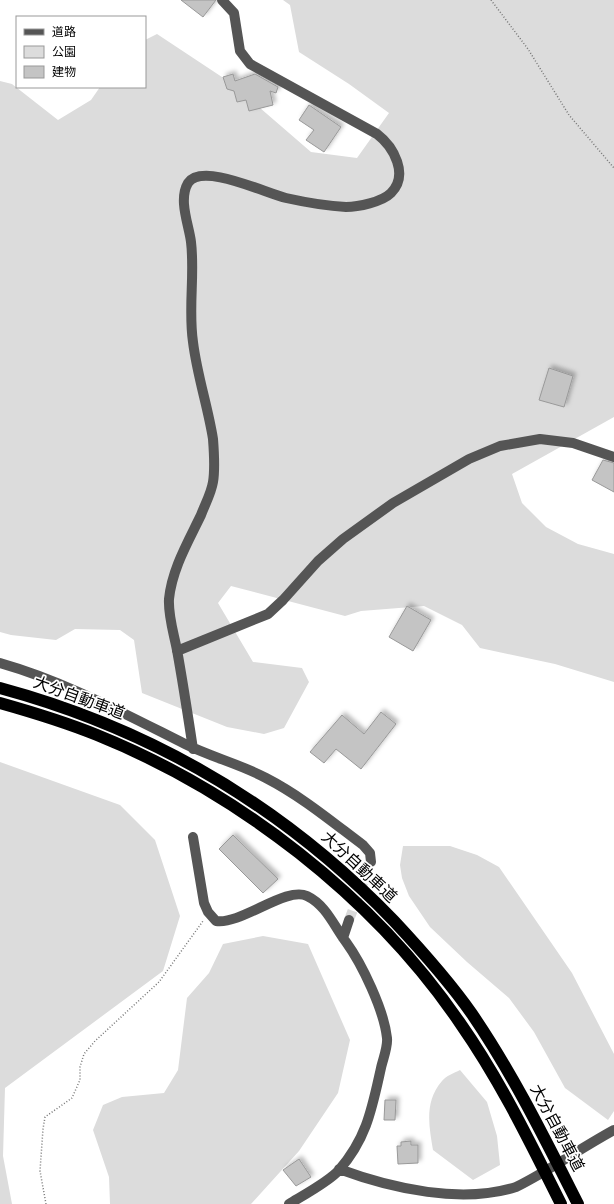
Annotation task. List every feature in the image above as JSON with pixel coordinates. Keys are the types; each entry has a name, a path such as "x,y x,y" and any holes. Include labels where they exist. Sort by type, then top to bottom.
{"highway":[{"name":"大分自動車道","path":"0,688 39,699 103,722 157,746 215,778 272,815 318,849 367,894 425,954 474,1018 516,1085 578,1204"},
{"name":"大分自動車道","path":"0,703 96,735 152,760 206,790 264,826 308,860 359,904 414,964 459,1021 482,1055 520,1123 561,1204"}],"street":[{"path":"193,748 171,623 169,600 174,573 208,498 213,482 213,441 192,340 192,244 184,198 185,189 189,181 196,177 205,175 233,180 267,193 288,198 346,207 356,206 389,195 395,188 399,171 398,162 392,149 377,134 250,64 240,51 234,13 222,0"},
{"path":"177,651 268,614 283,600 318,561 343,539 393,503 469,458 500,446 540,439 573,444 614,457"},
{"path":"0,662 29,671 75,691 193,748 265,777 292,793 363,845 370,853 371,862"},
{"path":"193,837 201,890 208,912 216,920 228,920 284,898 306,895 316,901 333,920 355,955 382,1014 387,1040 365,1130 352,1155 339,1169 289,1204"},
{"path":"343,938 349,920"},
{"path":"339,1169 376,1183 444,1199 479,1199 494,1196 517,1187 614,1130"}],"path":[{"path":"491,0 528,49 569,114 614,168"},
{"path":"46,1204 40,1171 45,1118 72,1098 80,1080 80,1068 84,1054 95,1041 159,982 195,933 208,912"}],"green space":[{"path":"283,0 614,0 614,417 512,474 522,503 546,527 578,544 614,554 614,682 555,664 480,648 462,625 424,606 361,611 345,616 231,586 218,603 253,662 302,668 309,682 284,728 264,734 227,727 142,693 134,640 120,630 75,629 56,640 11,635 0,632 0,81 12,84 58,120 91,100 99,88 146,88 146,40 157,34 231,83 311,152 357,158 389,113 349,84 299,52 290,5"},
{"path":"0,762 120,805 155,840 180,916 163,971 5,1088 3,1156 12,1204 0,1204"},
{"path":"403,846 450,846 477,855 499,867 572,973 614,1054 614,1111 608,1120 565,1088 534,1032 509,998 467,962 430,927 409,896 402,878 400,865"},
{"path":"263,936 308,944 350,1040 338,1093 299,1151 251,1204 110,1204 109,1177 93,1130 103,1105 122,1097 164,1093 178,1070 187,998 209,973 223,944"},
{"path":"460,1070 487,1102 497,1136 500,1165 473,1180 433,1150 430,1132 429,1114 432,1097 442,1081"}],"building":[{"path":"181,0 216,0 203,17"},
{"path":"233,74 235,81 255,74 278,87 276,93 270,91 273,105 249,111 246,100 237,102 234,91 227,89 223,77"},
{"path":"309,105 341,127 324,152 306,140 314,130 299,120"},
{"path":"549,368 573,376 564,407 539,400"},
{"path":"603,460 614,463 614,492 592,480"},
{"path":"407,606 431,620 413,651 389,637"},
{"path":"381,712 396,724 361,769 336,749 324,763 310,752 342,715 364,734"},
{"path":"233,835 278,879 263,893 219,849"},
{"path":"385,1100 396,1100 395,1120 384,1120"},
{"path":"411,1141 411,1145 418,1145 418,1163 398,1164 397,1146 401,1146 401,1142"},
{"path":"299,1159 311,1177 296,1186 283,1170"}],"tunnel":[{"path":"349,920 371,862"}]}
